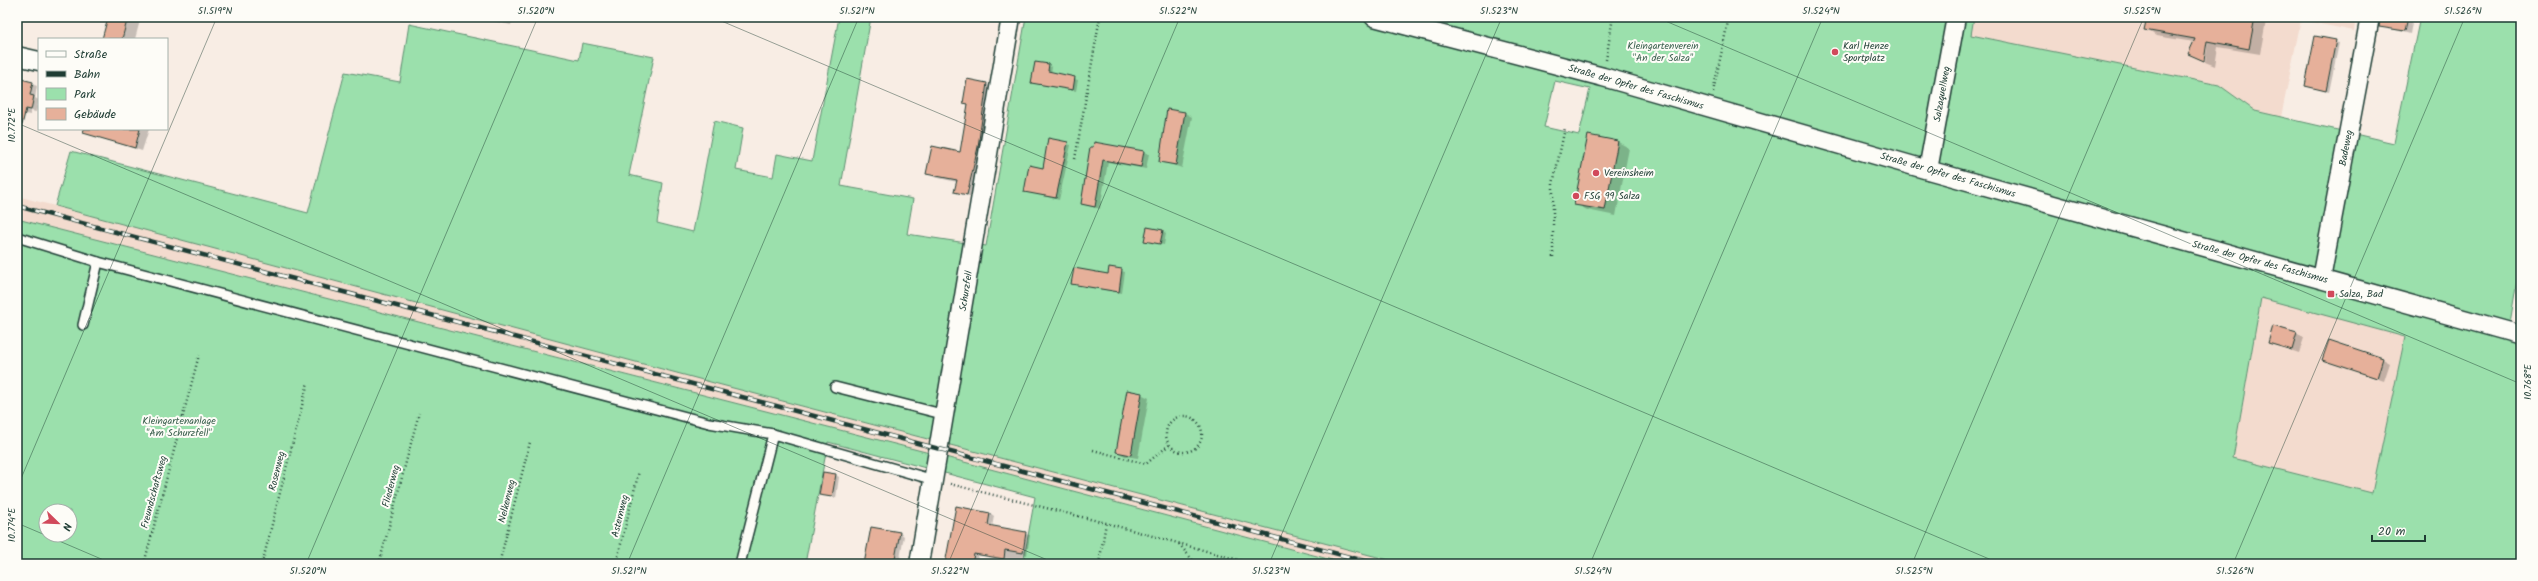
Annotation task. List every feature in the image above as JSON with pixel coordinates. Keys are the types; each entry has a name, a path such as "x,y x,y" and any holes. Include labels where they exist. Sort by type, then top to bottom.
{"street":[{"name":"Schurzfell","path":"920,564 1011,17"},
{"name":"Straße der Opfer des Faschismus","path":"1374,17 1603,77 1928,170 2521,335"},
{"name":"Salzaquellweg","path":"1928,170 1956,17"},
{"name":"Badeweg","path":"2321,279 2370,17"},
{"path":"17,56 38,61"}],"lane":[{"path":"17,237 98,262 709,423 773,434 934,480"},
{"path":"83,325 98,262"},
{"path":"835,387 946,415"},
{"path":"740,564 773,434"}],"path":[{"path":"1075,159 1100,17"},
{"path":"1603,77 1613,17"},
{"path":"1710,108 1729,17"},
{"path":"1553,257 1553,184 1565,128"},
{"name":"Freundschaftsweg","path":"144,564 198,355"},
{"name":"Rosenweg","path":"262,564 308,382"},
{"name":"Fliederweg","path":"379,564 419,413"},
{"path":"1187,416 1197,422 1202,433 1198,444 1194,448 1184,452 1169,445 1166,439 1166,427 1175,418 1187,416"},
{"name":"Nelkenweg","path":"499,564 530,442"},
{"path":"1093,450 1146,464 1169,445"},
{"name":"Asternweg","path":"616,564 639,471"},
{"path":"934,480 1106,523 1253,564"},
{"path":"1099,564 1106,523"},
{"path":"1178,543 1196,564"}],"shaded area":[{"path":"1974,17 2356,17 2354,31 2301,20 2281,117 2255,111 2219,85 1971,35"},
{"path":"17,196 464,314 714,383 1404,564 1347,564 949,458 17,219"},
{"path":"2261,297 2405,337 2372,493 2233,458"}],"green space":[{"name":"Kleingartenverein \"An der Salza\"","path":"839,17 871,17 841,186 913,199 907,234 986,246 1026,17 1974,17 1971,35 2219,85 2255,111 2394,143 2420,17 2521,17 2521,256 2510,323 2521,326 2521,564 1404,564 714,383 55,206 71,151 308,213 345,72 400,82 409,24 579,60 582,43 654,57 629,175 663,183 657,223 693,232 714,121 743,128 736,170 773,177 777,154 812,161","holes":["1555,81 1590,89 1579,135 1544,127","2261,298 2405,337 2372,493 2233,458"]},
{"name":"Kleingartenanlage \"Am Schurzfell\"","path":"17,219 949,458 1347,564 1023,564 1035,497 828,442 805,564 17,564"}],"building":[{"path":"108,17 128,17 122,38 102,38"},
{"path":"2147,17 2255,17 2249,49 2207,41 2204,61 2188,54 2195,39 2144,30"},
{"path":"2380,17 2408,17 2405,31 2379,27"},
{"path":"2315,36 2336,40 2326,91 2305,86"},
{"path":"1035,62 1049,64 1048,71 1075,77 1073,90 1031,83"},
{"path":"17,78 33,82 30,95 34,96 31,110 26,109 22,125 17,125"},
{"path":"967,79 987,83 978,147 967,195 954,192 957,180 926,174 932,146 960,152 968,104 963,103"},
{"path":"1167,109 1185,112 1176,165 1159,162"},
{"path":"84,130 140,130 135,148 83,133"},
{"name":"Vereinsheim","path":"1588,135 1618,141 1605,210 1574,205"},
{"path":"1048,138 1068,142 1056,198 1024,192 1029,165 1043,168"},
{"path":"1094,142 1144,151 1141,167 1103,160 1095,207 1081,204 1090,147 1093,147"},
{"path":"1147,227 1163,230 1160,244 1144,241"},
{"path":"1109,267 1122,269 1119,292 1071,284 1074,268 1108,274"},
{"path":"2273,326 2297,333 2292,350 2268,343"},
{"path":"2329,340 2383,358 2377,378 2322,360"},
{"path":"1127,390 1142,393 1131,455 1116,452"},
{"path":"823,472 836,474 832,497 819,495"},
{"path":"956,506 990,513 988,525 1026,532 1023,553 1005,550 1004,559 974,554 972,564 945,564"},
{"path":"871,527 900,532 894,564 864,564"}],"railway":[{"path":"17,206 1376,564"}],"place":[{"name":"Karl Henze Sportplatz","path":"1835,52"},
{"name":"Vereinsheim","path":"1596,173"},
{"name":"FSG 99 Salza","path":"1576,196"},
{"name":"Salza, Bad","path":"2331,294"}]}
